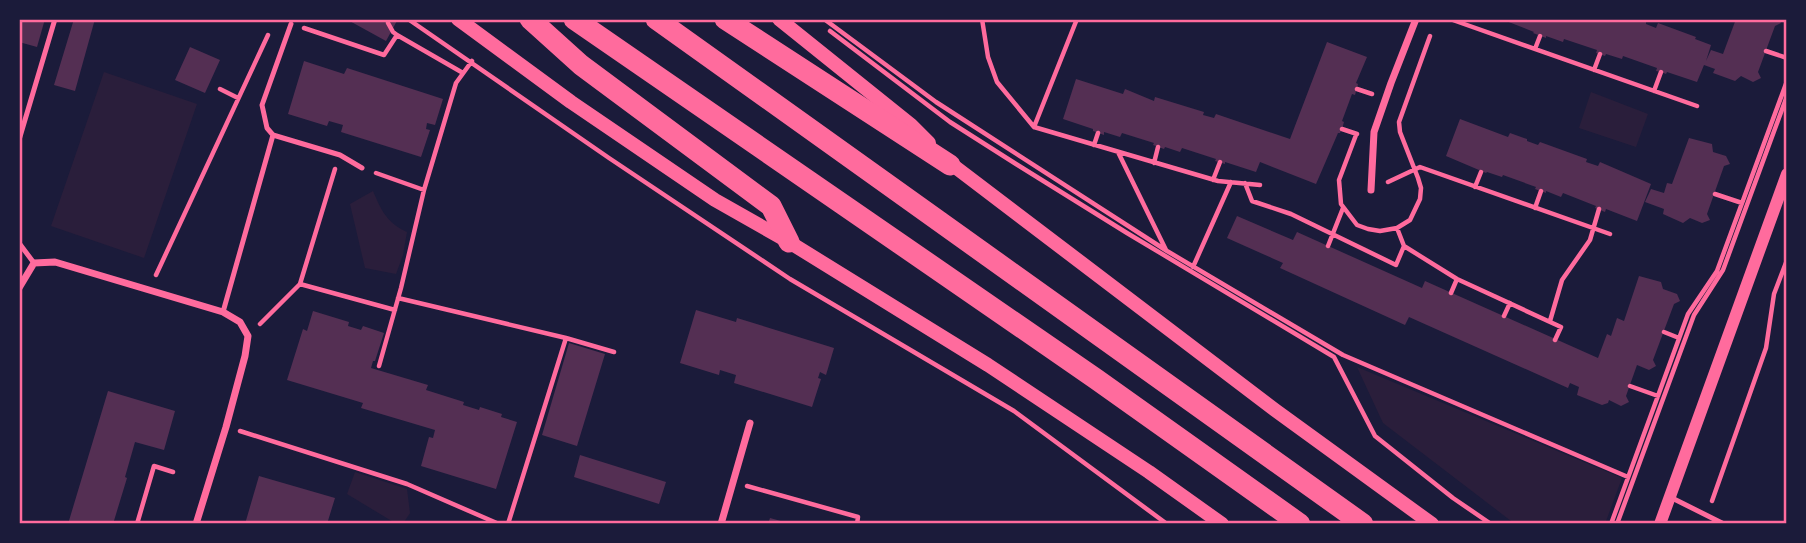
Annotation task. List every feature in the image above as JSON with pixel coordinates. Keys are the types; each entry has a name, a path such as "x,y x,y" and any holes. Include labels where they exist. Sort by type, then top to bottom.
{"highway":[{"path":"530,19 580,65 771,206 789,242"},
{"path":"574,19 1085,371 1300,524"},
{"path":"656,19 1363,524"},
{"path":"725,19 950,165"}],"main road":[{"path":"458,19 571,102 715,200 789,242 988,365 1222,524"},
{"path":"779,19 911,125 950,165 1275,410 1432,524"}],"street":[{"path":"1371,190 1374,132 1416,19"},
{"path":"1660,524 1787,174"},
{"path":"19,289 34,263 55,262 223,312 240,322 247,336 245,356 196,524"},
{"path":"720,524 750,423"}],"lane":[{"path":"19,140 55,19"},
{"path":"291,24 262,105 267,128 273,135 340,155 362,168"},
{"path":"223,312 273,135"},
{"path":"19,243 34,263"},
{"path":"1670,497 1724,524"}],"path":[{"path":"408,19 790,279 1014,411 1167,524"},
{"path":"814,19 950,122 1127,233 1334,357 1374,436 1491,524"},
{"path":"824,19 936,102 1167,251 1343,355 1628,477"},
{"path":"982,19 988,57 998,82 1034,127 1213,180 1260,185"},
{"path":"1034,127 1077,19"},
{"path":"1450,19 1697,107"},
{"path":"388,23 395,34"},
{"path":"148,290 273,24 291,24 384,55 395,34"},
{"path":"383,32 395,34 463,73"},
{"path":"1535,49 1540,36"},
{"path":"1766,51 1787,58"},
{"path":"1594,70 1600,54"},
{"path":"379,366 424,190 456,83 474,57 487,66"},
{"path":"1654,91 1661,72"},
{"path":"1611,524 1688,314 1717,271 1787,81"},
{"path":"220,89 238,98"},
{"path":"1357,89 1372,94"},
{"path":"1617,524 1694,315 1723,270 1787,96"},
{"path":"1342,129 1357,134"},
{"path":"1094,145 1098,133"},
{"path":"1154,163 1158,147"},
{"path":"1118,152 1167,251"},
{"path":"247,336 300,284 340,155"},
{"path":"1213,180 1220,162"},
{"path":"1371,190 1420,167 1610,234"},
{"path":"362,168 424,190"},
{"path":"1475,187 1482,172"},
{"path":"1193,267 1231,182"},
{"path":"1245,183 1252,201 1291,214 1396,265"},
{"path":"1535,208 1541,191"},
{"path":"1714,194 1742,203"},
{"path":"1328,246 1343,208"},
{"path":"1550,321 1562,280 1590,240 1599,209"},
{"path":"1397,228 1404,246 1457,279 1561,327 1555,340"},
{"path":"1390,274 1404,246"},
{"path":"1707,516 1766,348 1774,294 1787,260"},
{"path":"1451,293 1457,279"},
{"path":"300,284 395,310"},
{"path":"398,298 614,352"},
{"path":"1504,316 1510,303"},
{"path":"1664,332 1679,338"},
{"path":"508,524 566,338"},
{"path":"1630,386 1658,396"},
{"path":"226,426 407,484 499,524"},
{"path":"137,524 154,466 173,472"},
{"path":"733,481 858,517 857,524"}],"shaded area":[{"path":"104,72 197,104 144,258 51,226"},
{"path":"1591,92 1648,114 1636,147 1579,128"},
{"path":"373,191 386,215 407,232 396,274 365,268 350,204"},
{"path":"1357,367 1622,478 1605,524 1515,524 1383,423"},
{"path":"355,472 407,489 410,513 404,522 395,523 347,494"}],"building":[{"path":"22,19 45,19 37,47 19,42"},
{"path":"74,19 95,19 75,91 54,85"},
{"path":"346,19 398,19 386,41"},
{"path":"1501,19 1640,19 1656,28 1658,23 1711,45 1706,61 1711,50 1723,54 1736,19 1779,19 1781,23 1775,26 1758,72 1761,78 1753,82 1741,76 1735,81 1713,73 1715,69 1704,65 1697,82 1656,71 1657,68 1623,56 1622,59 1606,54 1605,56 1596,53 1597,50 1564,39 1563,42 1546,38"},
{"path":"1327,42 1367,57 1356,83 1355,95 1352,94 1342,121 1342,129 1316,184 1260,162 1256,172 1215,161 1216,159 1182,148 1180,152 1165,147 1164,149 1122,133 1120,137 1104,132 1104,135 1063,119 1076,79 1123,94 1125,89 1154,101 1155,97 1204,112 1203,115 1214,118 1216,114 1290,139"},
{"path":"190,47 220,60 205,93 175,80"},
{"path":"304,61 344,74 347,68 443,99 435,125 427,123 426,129 430,130 421,157 341,132 343,125 329,121 327,126 288,114"},
{"path":"1460,119 1508,137 1510,133 1538,145 1540,142 1587,159 1586,162 1598,166 1600,162 1651,184 1637,221 1606,209 1605,212 1563,193 1561,197 1503,175 1502,177 1486,173 1446,156"},
{"path":"1689,138 1712,144 1713,152 1726,156 1730,164 1724,166 1707,214 1710,220 1702,223 1690,218 1683,223 1663,214 1664,209 1645,202 1651,189 1664,193 1667,183 1672,184"},
{"path":"1237,216 1293,240 1297,232 1422,288 1425,281 1598,358 1607,334 1611,336 1617,318 1624,321 1639,276 1661,282 1663,289 1677,294 1680,301 1674,304 1653,360 1656,366 1649,370 1637,365 1626,396 1629,402 1621,406 1609,400 1602,405 1577,395 1579,387 1570,383 1568,388 1409,317 1405,325 1280,268 1283,263 1227,238"},
{"path":"696,310 736,322 737,318 834,348 826,375 820,372 818,378 821,379 812,407 734,383 736,375 720,370 719,375 680,363"},
{"path":"313,311 349,322 348,326 361,330 363,326 384,333 371,368 428,385 426,390 464,402 463,405 502,414 501,417 517,422 496,489 421,466 429,437 433,438 435,430 361,408 363,403 287,380 303,329 307,331"},
{"path":"569,343 605,354 577,446 542,435"},
{"path":"108,391 175,411 164,450 135,442 113,524 68,524"},
{"path":"580,455 666,482 659,504 574,477"},
{"path":"259,476 335,498 327,524 245,524"},
{"path":"770,518 788,523 788,524 768,524"}]}
